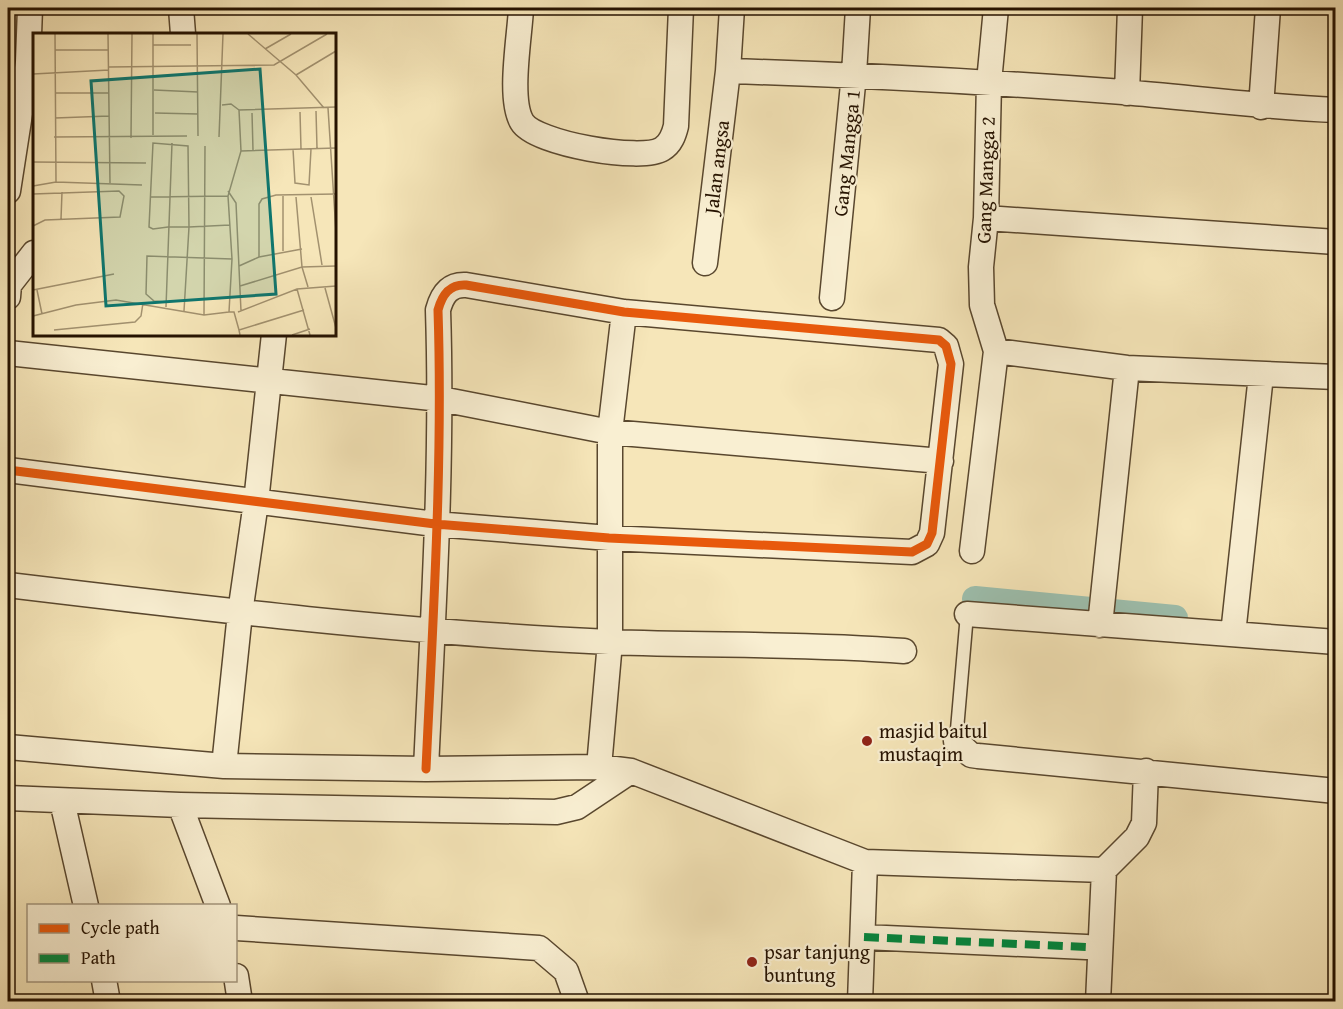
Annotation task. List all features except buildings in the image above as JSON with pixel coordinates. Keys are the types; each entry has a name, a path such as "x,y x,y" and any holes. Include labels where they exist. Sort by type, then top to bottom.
{"street":[{"path":"8,191 27,62 30,8"},
{"path":"181,8 183,33"},
{"path":"521,8 516,88 517,107 523,124 536,135 580,148 644,153 662,149 673,138 676,126 681,8"},
{"name":"Jalan angsa","path":"705,263 728,71 732,8"},
{"name":"Gang Mangga 1","path":"832,298 854,74 858,8"},
{"name":"Gang Mangga 2","path":"996,8 989,82 986,218 981,267 982,305 996,351"},
{"path":"1127,93 1130,8"},
{"path":"1261,107 1268,8"},
{"path":"728,71 854,74 989,82 1261,107 1335,110"},
{"path":"986,218 1335,242"},
{"path":"8,297 9,285 33,254"},
{"path":"8,470 435,524 609,538 912,552 927,544 932,533 951,364 946,346 939,340 624,312 458,285 442,296 438,310 441,399 435,524 426,769"},
{"path":"599,767 610,642 610,432 624,312"},
{"path":"224,766 274,336"},
{"path":"972,551 996,351 1127,368 1335,377"},
{"path":"8,353 441,399 610,432 941,460"},
{"path":"1101,619 1127,368"},
{"path":"1233,629 1261,375"},
{"path":"8,585 240,613 432,630 610,642 829,645 904,651"},
{"path":"967,614 1101,619 1233,629 1335,642"},
{"path":"956,741 971,755 978,756 1335,791"},
{"path":"8,747 224,766 426,769 599,767 631,771 865,862 1104,870"},
{"path":"8,798 180,805 556,812 578,807 631,771"},
{"path":"1098,1002 1104,870 1137,837 1144,823 1146,771"},
{"path":"62,801 86,904"},
{"path":"180,805 217,904"},
{"path":"860,1002 865,862"},
{"path":"237,928 539,948 566,971 577,1002"},
{"path":"864,937 1086,947"},
{"path":"104,982 108,1002"},
{"path":"237,982 240,1002"}],"lane":[{"path":"956,741 967,614"}],"waterway":[{"path":"975,599 1175,618"}],"marked path":[{"path":"864,937 1086,947"}],"cycle path":[{"path":"8,470 435,524 609,538 912,552 927,544 932,533 951,364 946,346 939,340 624,312 466,285 455,286 447,292 438,310 438,482 436,540 434,597 426,769"}],"place":[{"name":"masjid baitul mustaqim","path":"867,741"},
{"name":"psar tanjung buntung","path":"752,962"}]}
